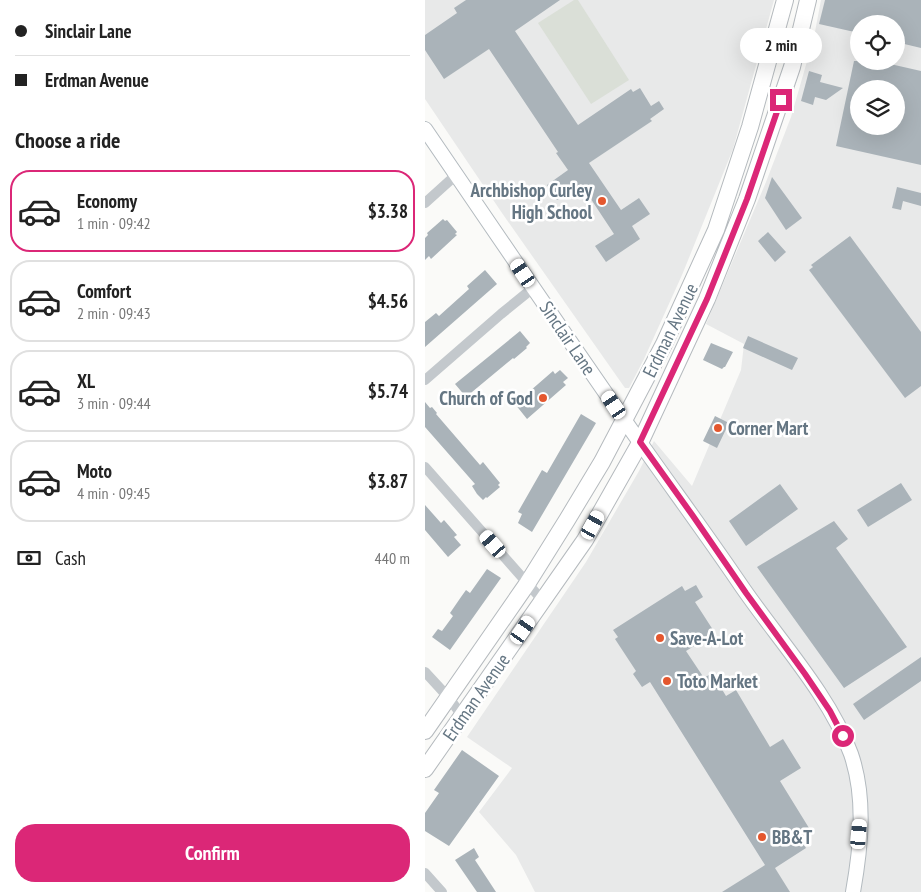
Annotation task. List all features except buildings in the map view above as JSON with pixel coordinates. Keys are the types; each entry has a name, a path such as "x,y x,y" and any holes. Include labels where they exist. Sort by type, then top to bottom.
{"main road":[{"name":"Erdman Avenue","path":"425,731 527,584 602,462 664,344 716,230 750,127 785,0"},
{"name":"Erdman Avenue","path":"425,769 585,540 640,442 707,299 747,199 792,67 808,0"},
{"name":"Sinclair Lane","path":"425,129 624,420 830,711 851,755 859,789 861,811 853,892"}],"street":[{"path":"425,203 456,175"},
{"path":"425,380 480,331 533,288"},
{"path":"425,466 543,601"},
{"path":"425,672 449,698 463,717"},
{"path":"425,873 442,892"}],"shaded area":[{"name":"Archbishop Curley High School","path":"425,0 774,0 733,149 682,275 629,388 625,388 502,213 425,99"},
{"path":"574,0 578,0 629,80 591,104 538,23"},
{"path":"821,0 921,0 921,892 535,892 516,855 479,812 512,768 467,737 586,562 639,471 654,441 692,486 741,370 744,344 706,324 766,182 791,117 814,37"}],"place":[{"name":"Archbishop Curley High School","path":"602,201"},
{"name":"Church of God","path":"543,398"},
{"name":"Corner Mart","path":"718,428"},
{"name":"Save-A-Lot","path":"660,638"},
{"name":"Toto Market","path":"667,681"},
{"name":"BB&T","path":"762,837"}],"route":[{"path":"781,100 747,199 707,299 640,442 805,674 830,711 843,736"}]}
